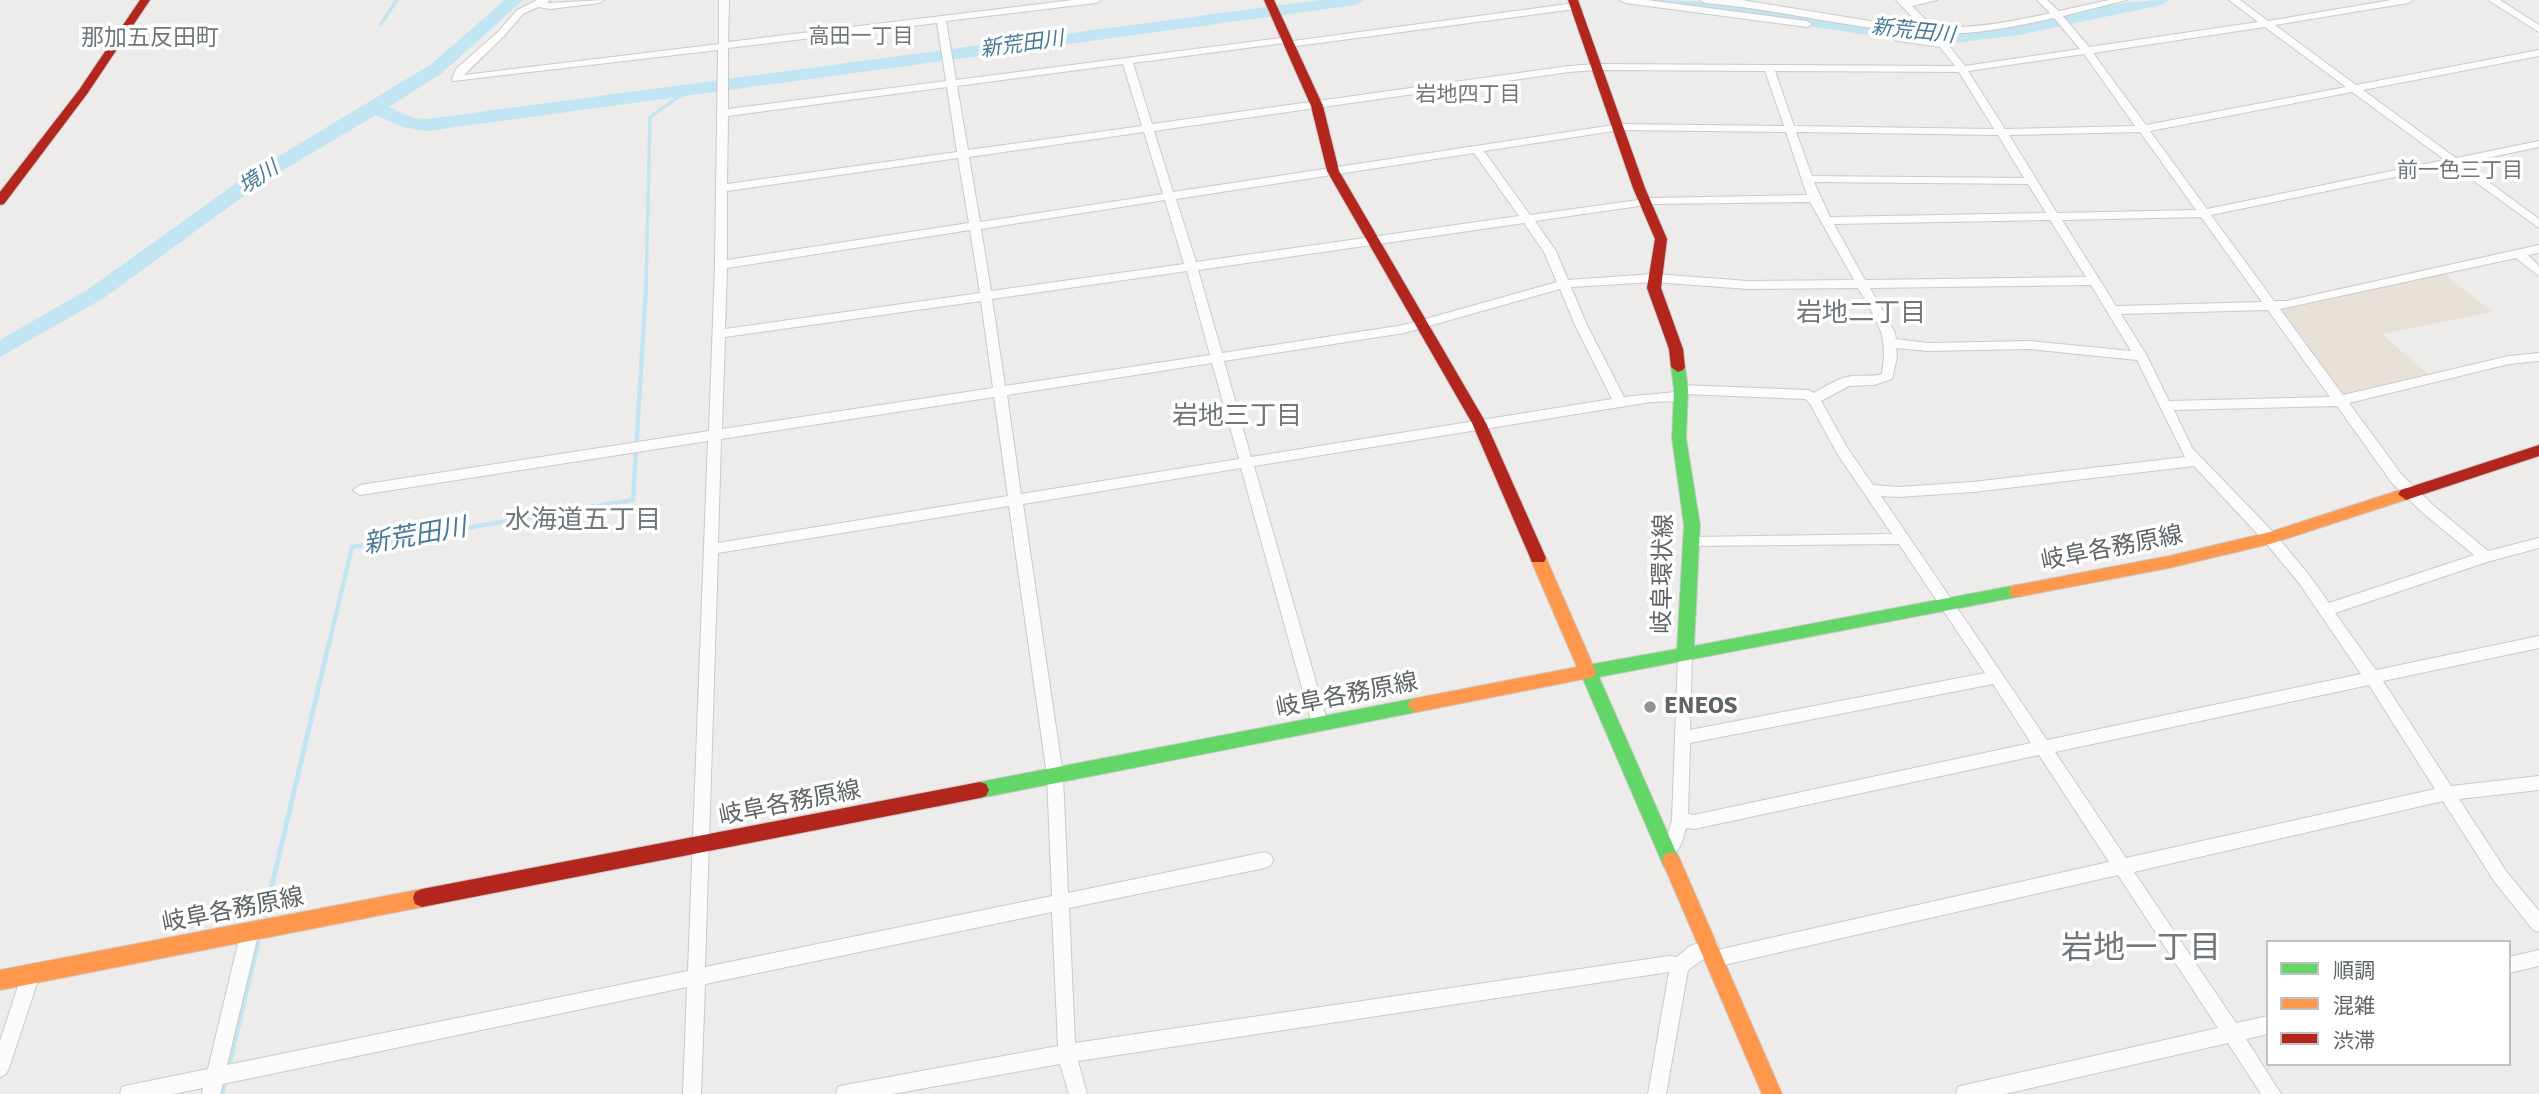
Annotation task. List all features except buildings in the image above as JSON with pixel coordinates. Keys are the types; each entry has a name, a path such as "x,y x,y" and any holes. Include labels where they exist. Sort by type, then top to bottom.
{"main road":[{"path":"0,178 66,92 129,0"},
{"path":"0,201 83,92 145,0"},
{"name":"岐阜環状線","path":"1574,3 1645,202 1661,239 1654,288 1676,349 1680,392 1679,438 1692,525 1685,655 1588,672"},
{"path":"1272,7 1317,106 1334,171 1479,424 1773,1094"},
{"name":"岐阜各務原線","path":"1685,655 2169,562 2270,538 2539,450"},
{"name":"岐阜各務原線","path":"0,980 1588,672"}],"street":[{"path":"599,0 550,6 541,2 520,12 501,34 460,71 457,79 1096,0"},
{"path":"692,1094 719,334 724,0"},
{"path":"995,0 998,12"},
{"path":"1625,0 1942,42"},
{"path":"1705,0 1742,3 1900,29 1931,31 1984,30 2122,0"},
{"path":"1902,2 1932,0"},
{"path":"2042,0 2069,27 2397,479 2486,558"},
{"path":"2234,0 2539,224"},
{"path":"723,188 1597,67 1962,69 2266,24 2407,0"},
{"path":"2493,0 2539,29"},
{"path":"1902,2 1942,42 2002,132 2141,356 2187,451 2270,538 2326,610 2500,876 2539,924"},
{"path":"724,113 1574,3"},
{"path":"941,19 986,296 1055,775 1068,1055 1078,1094"},
{"path":"721,265 1620,127 2002,132 2142,129 2539,53"},
{"path":"1128,61 1191,266 1320,724"},
{"path":"1769,69 1814,198 1863,284 1889,333 1891,343 1888,376 1880,381 1851,381 1838,385 1814,399"},
{"path":"1827,221 2203,213 2539,145"},
{"path":"1476,149 1554,258 1562,284 1620,402"},
{"path":"1807,179 2032,181"},
{"path":"719,334 1645,202 1814,198"},
{"path":"2112,310 2270,307 2539,248"},
{"path":"2518,253 2539,272"},
{"path":"360,490 1422,326 1562,284 1654,278 1748,285 2094,281"},
{"path":"1891,343 1928,347 2029,345 2141,356"},
{"path":"2166,405 2339,401 2509,360 2539,357"},
{"path":"712,549 1680,392 1808,394 1814,399 1843,452 1948,604 2272,1094"},
{"path":"1870,490 1898,492 1973,486 2197,461"},
{"path":"1692,542 1904,539"},
{"path":"2326,610 2539,543"},
{"path":"1680,820 1694,822 2539,642"},
{"path":"1667,850 1674,842 1680,820 1685,655"},
{"path":"1683,738 1996,677"},
{"path":"1657,1094 1680,966 1696,952 1712,953 2121,868 2448,793 2539,783"},
{"path":"129,1094 214,1082 240,1071 1265,860"},
{"path":"214,1082 250,931"},
{"path":"2511,965 2539,958"},
{"path":"845,1094 948,1072 1518,990 1669,964 1680,966"},
{"path":"0,1068 31,974"},
{"path":"1965,1094 2266,1026"}],"shaded area":[{"path":"2441,271 2492,312 2382,334 2429,375 2340,396 2280,309"}],"waterway":[{"path":"381,24 397,0"},
{"name":"境川","path":"375,107 436,69 515,0"},
{"name":"新荒田川","path":"375,107 409,123 427,125 1356,0"},
{"name":"新荒田川","path":"1662,0 1911,36 1953,38 2019,30 2161,0"},
{"name":"新荒田川","path":"646,289 650,117 688,90"},
{"name":"境川","path":"0,350 97,293 256,178 375,107"},
{"name":"新荒田川","path":"328,648 352,547 633,500 646,288"},
{"name":"新荒田川","path":"265,915 328,647"},
{"name":"新荒田川","path":"228,1069 258,943"},
{"name":"新荒田川","path":"222,1094 226,1078"}],"traffic: fast":[{"path":"1671,861 1588,672 1685,655 1692,525 1679,438 1681,389 1678,367"},
{"path":"1685,655 2017,591"},
{"path":"980,790 1417,705"}],"traffic: slow":[{"path":"2017,591 2169,562 2270,538 2406,494"},
{"path":"1417,705 1588,672 1538,558"},
{"path":"1671,861 1772,1094"},
{"path":"0,980 422,898"}],"traffic: jam":[{"path":"0,201 83,92 145,0"},
{"path":"1269,0 1317,106 1333,171 1479,423 1538,558"},
{"path":"1573,0 1639,188 1661,239 1654,288 1676,349 1678,367"},
{"path":"2406,494 2539,450"},
{"path":"422,898 980,790"}],"place":[{"name":"ENEOS","path":"1650,707"}],"district":[{"name":"高田一丁目","path":"861,37"},
{"name":"那加五反田町","path":"150,39"},
{"name":"岩地四丁目","path":"1468,95"},
{"name":"前一色三丁目","path":"2460,171"},
{"name":"岩地二丁目","path":"1861,314"},
{"name":"岩地三丁目","path":"1237,417"},
{"name":"水海道五丁目","path":"583,521"},
{"name":"岩地一丁目","path":"2141,950"}]}
